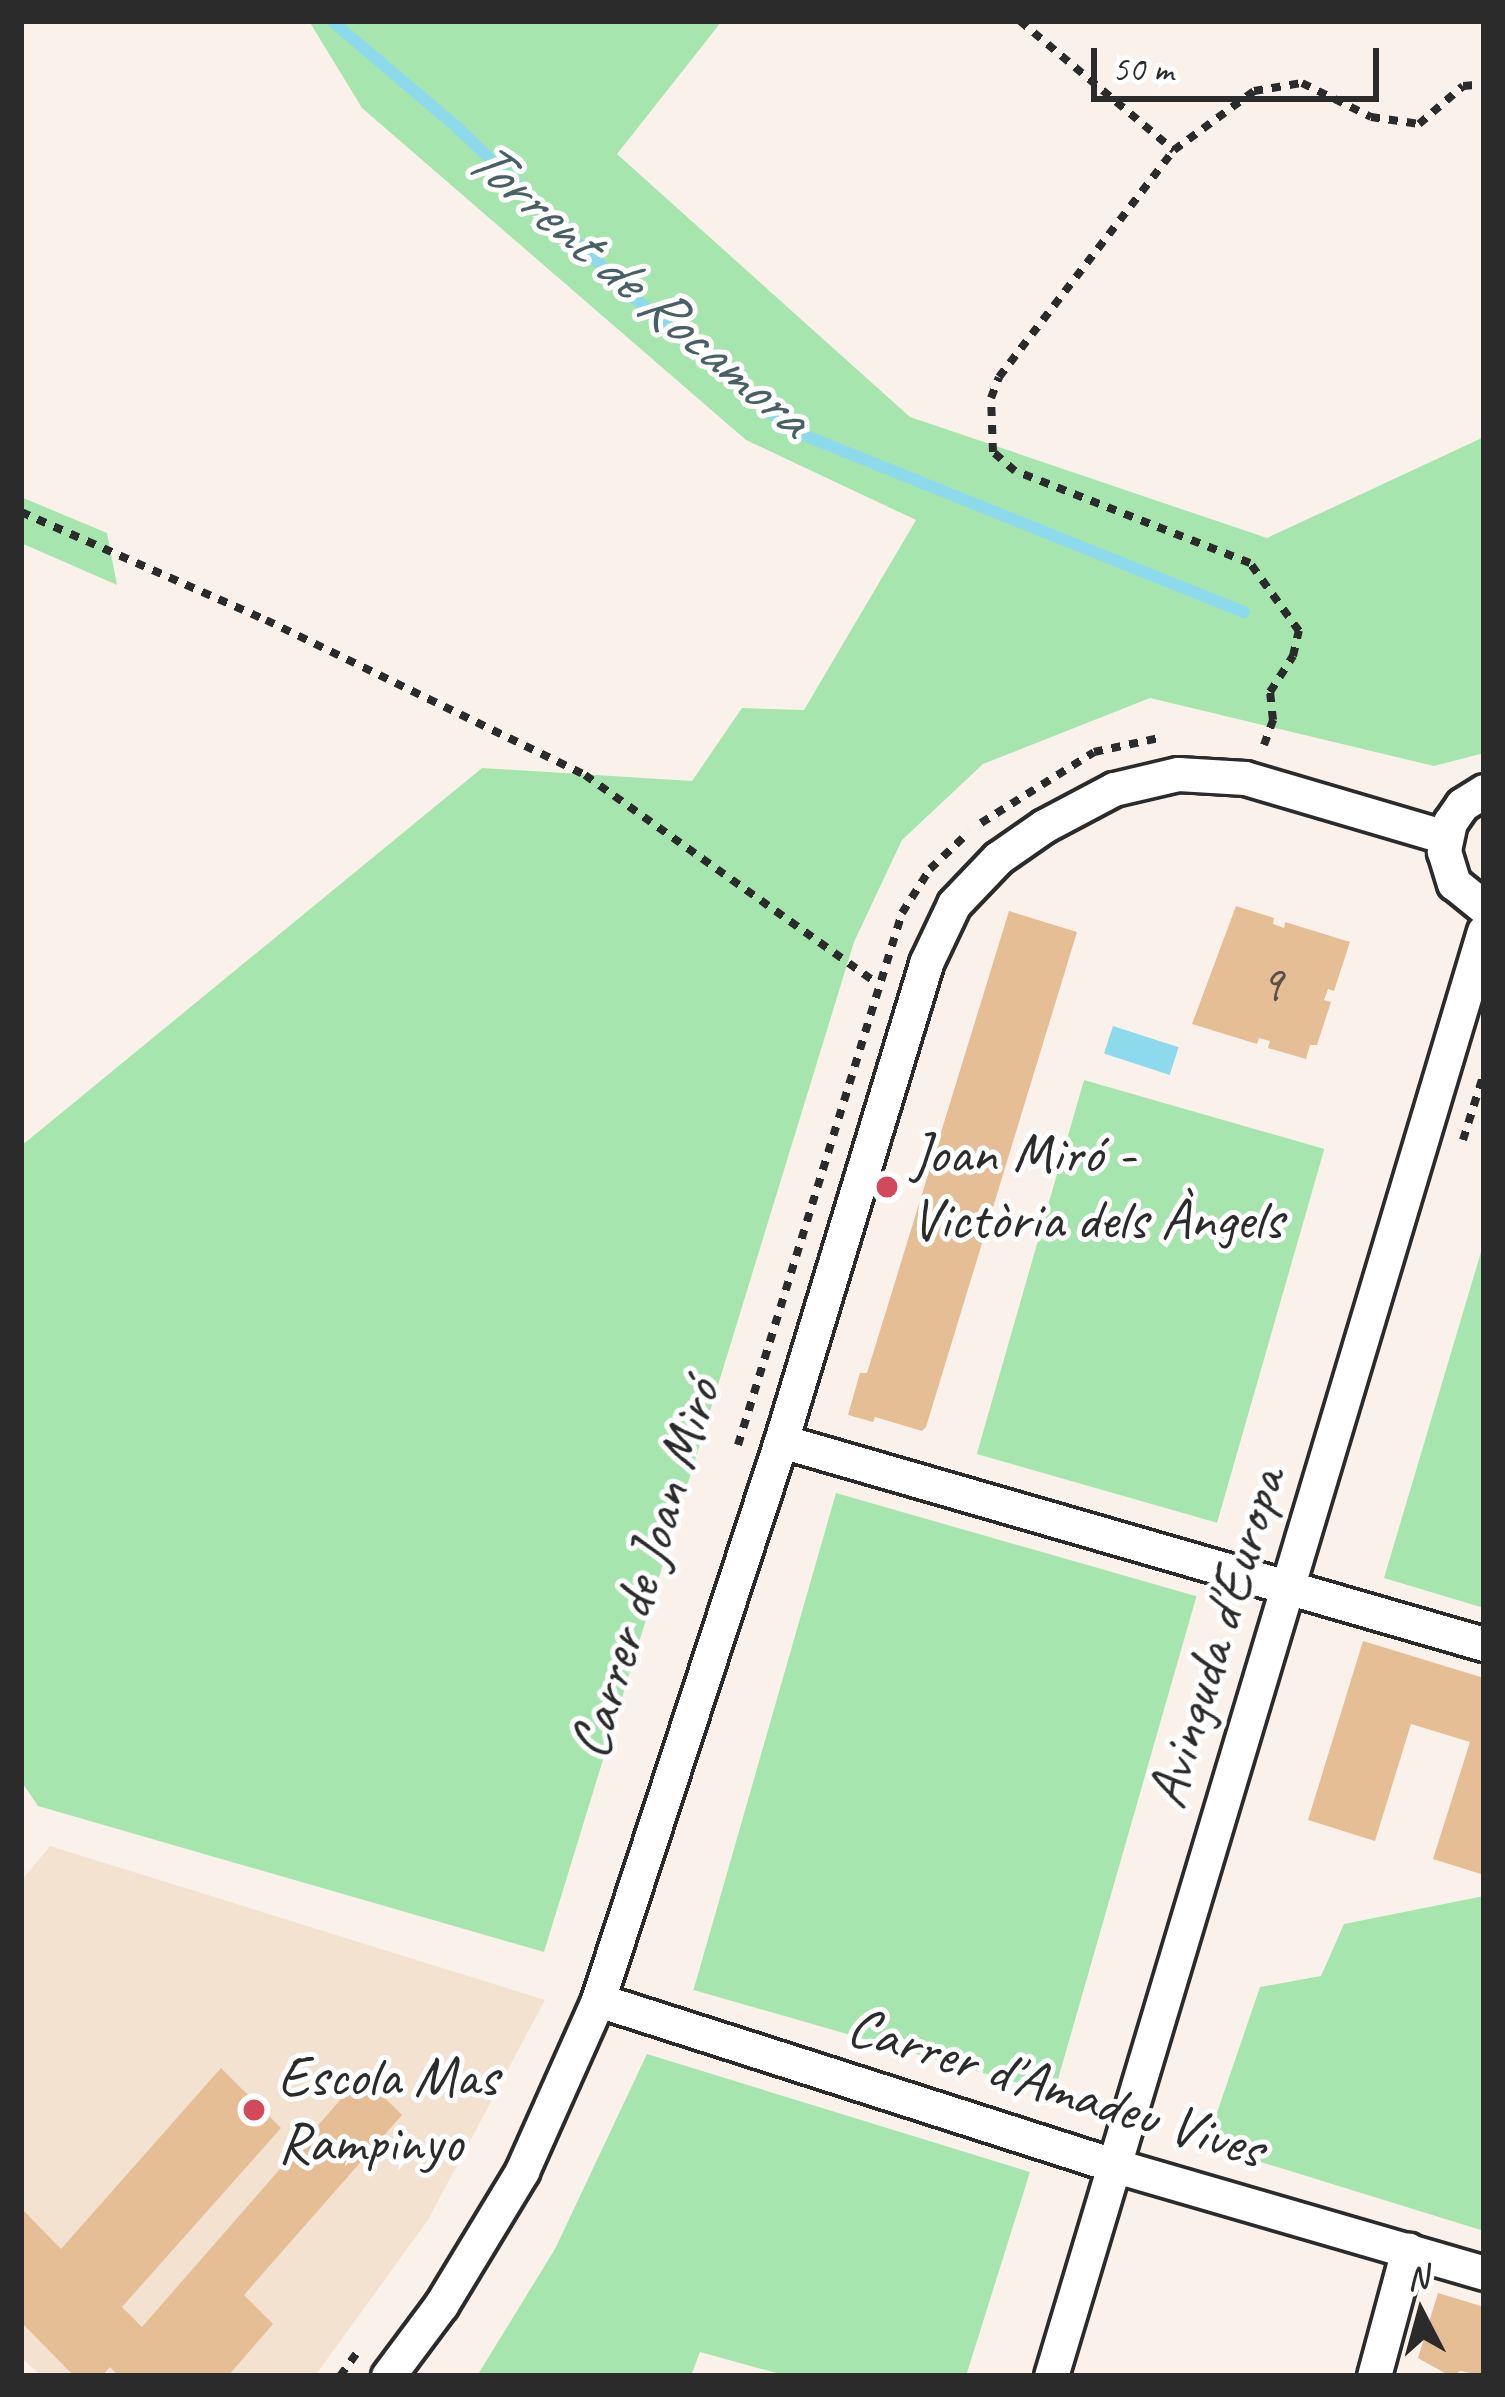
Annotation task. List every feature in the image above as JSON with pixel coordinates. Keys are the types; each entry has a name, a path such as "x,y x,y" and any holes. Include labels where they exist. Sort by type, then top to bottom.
{"street":[{"name":"Carrer de Joan Miró","path":"388,2376 441,2305 522,2170 598,2000 781,1441 940,929 972,881 1044,826 1114,789 1162,776 1210,772 1446,837"},
{"path":"1484,791 1462,805 1446,837 1446,864 1454,883 1484,907"},
{"name":"Avinguda d'Europa","path":"1051,2376 1484,931"},
{"path":"781,1441 1484,1644"},
{"name":"Carrer d'Amadeu Vives","path":"598,2000 1117,2166 1484,2273"},
{"path":"1374,2376 1408,2250"}],"path":[{"path":"1020,21 1174,150"},
{"path":"1264,745 1273,720 1270,692 1293,656 1299,631 1250,563 1015,471 993,452 991,398 999,377 1174,150 1254,92 1302,82 1370,117 1419,124 1463,86 1484,84"},
{"path":"21,512 266,620 585,775 877,982"},
{"name":"Carrer de Joan Miró","path":"736,1453 877,982 917,886 944,853 1023,792"},
{"path":"340,2376 366,2342"}],"shaded area":[{"name":"Escola Mas Rampinyo","path":"50,1846 545,2000 428,2220 315,2376 42,2376 21,2358 21,1881"}],"green space":[{"path":"309,21 722,21 617,154 910,417 1267,538 1484,437 1484,753 1434,766 1150,698 983,764 902,840 854,942 544,1952 38,1806 21,1781 21,1146 482,768 692,781 742,708 804,710 916,520 746,440 362,108"},
{"path":"21,497 107,533 117,585 21,543"},
{"path":"1084,1080 1324,1149 1217,1523 977,1454"},
{"path":"1484,1242 1484,1608 1384,1578"},
{"path":"836,1493 1196,1596 1054,2093 693,1990"},
{"path":"1484,1896 1484,2231 1206,2145 1260,1987 1321,1976 1344,1924"},
{"path":"647,2054 1030,2172 966,2376 787,2376 700,2352 691,2376 477,2376 555,2249"}],"water":[{"path":"1113,1026 1179,1047 1170,1075 1104,1054"}],"building":[{"path":"1236,906 1274,918 1273,924 1284,928 1285,922 1350,942 1334,991 1328,989 1324,1000 1331,1002 1317,1045 1310,1045 1306,1059 1268,1048 1270,1041 1259,1038 1257,1044 1192,1024"},
{"path":"1009,911 1077,932 926,1427 922,1431 875,1417 873,1422 848,1415 860,1373 867,1373"},
{"path":"1363,1641 1484,1678 1484,1875 1433,1859 1470,1742 1411,1724 1375,1841 1308,1820"},
{"path":"221,2068 281,2128 122,2307 142,2327 362,2075 402,2115 244,2295 273,2324 228,2376 119,2376 110,2367 102,2376 74,2376 21,2322 21,2208 61,2249"},
{"path":"1438,2293 1484,2307 1484,2376 1461,2371 1450,2376 1418,2358"}],"waterway":[{"name":"Torrent de Rocamora","path":"332,21 460,130 658,320 791,430 1244,612"}],"place":[{"name":"Joan Miró - Victòria dels Àngels","path":"887,1187"},
{"name":"Escola Mas Rampinyo","path":"254,2110"}]}
